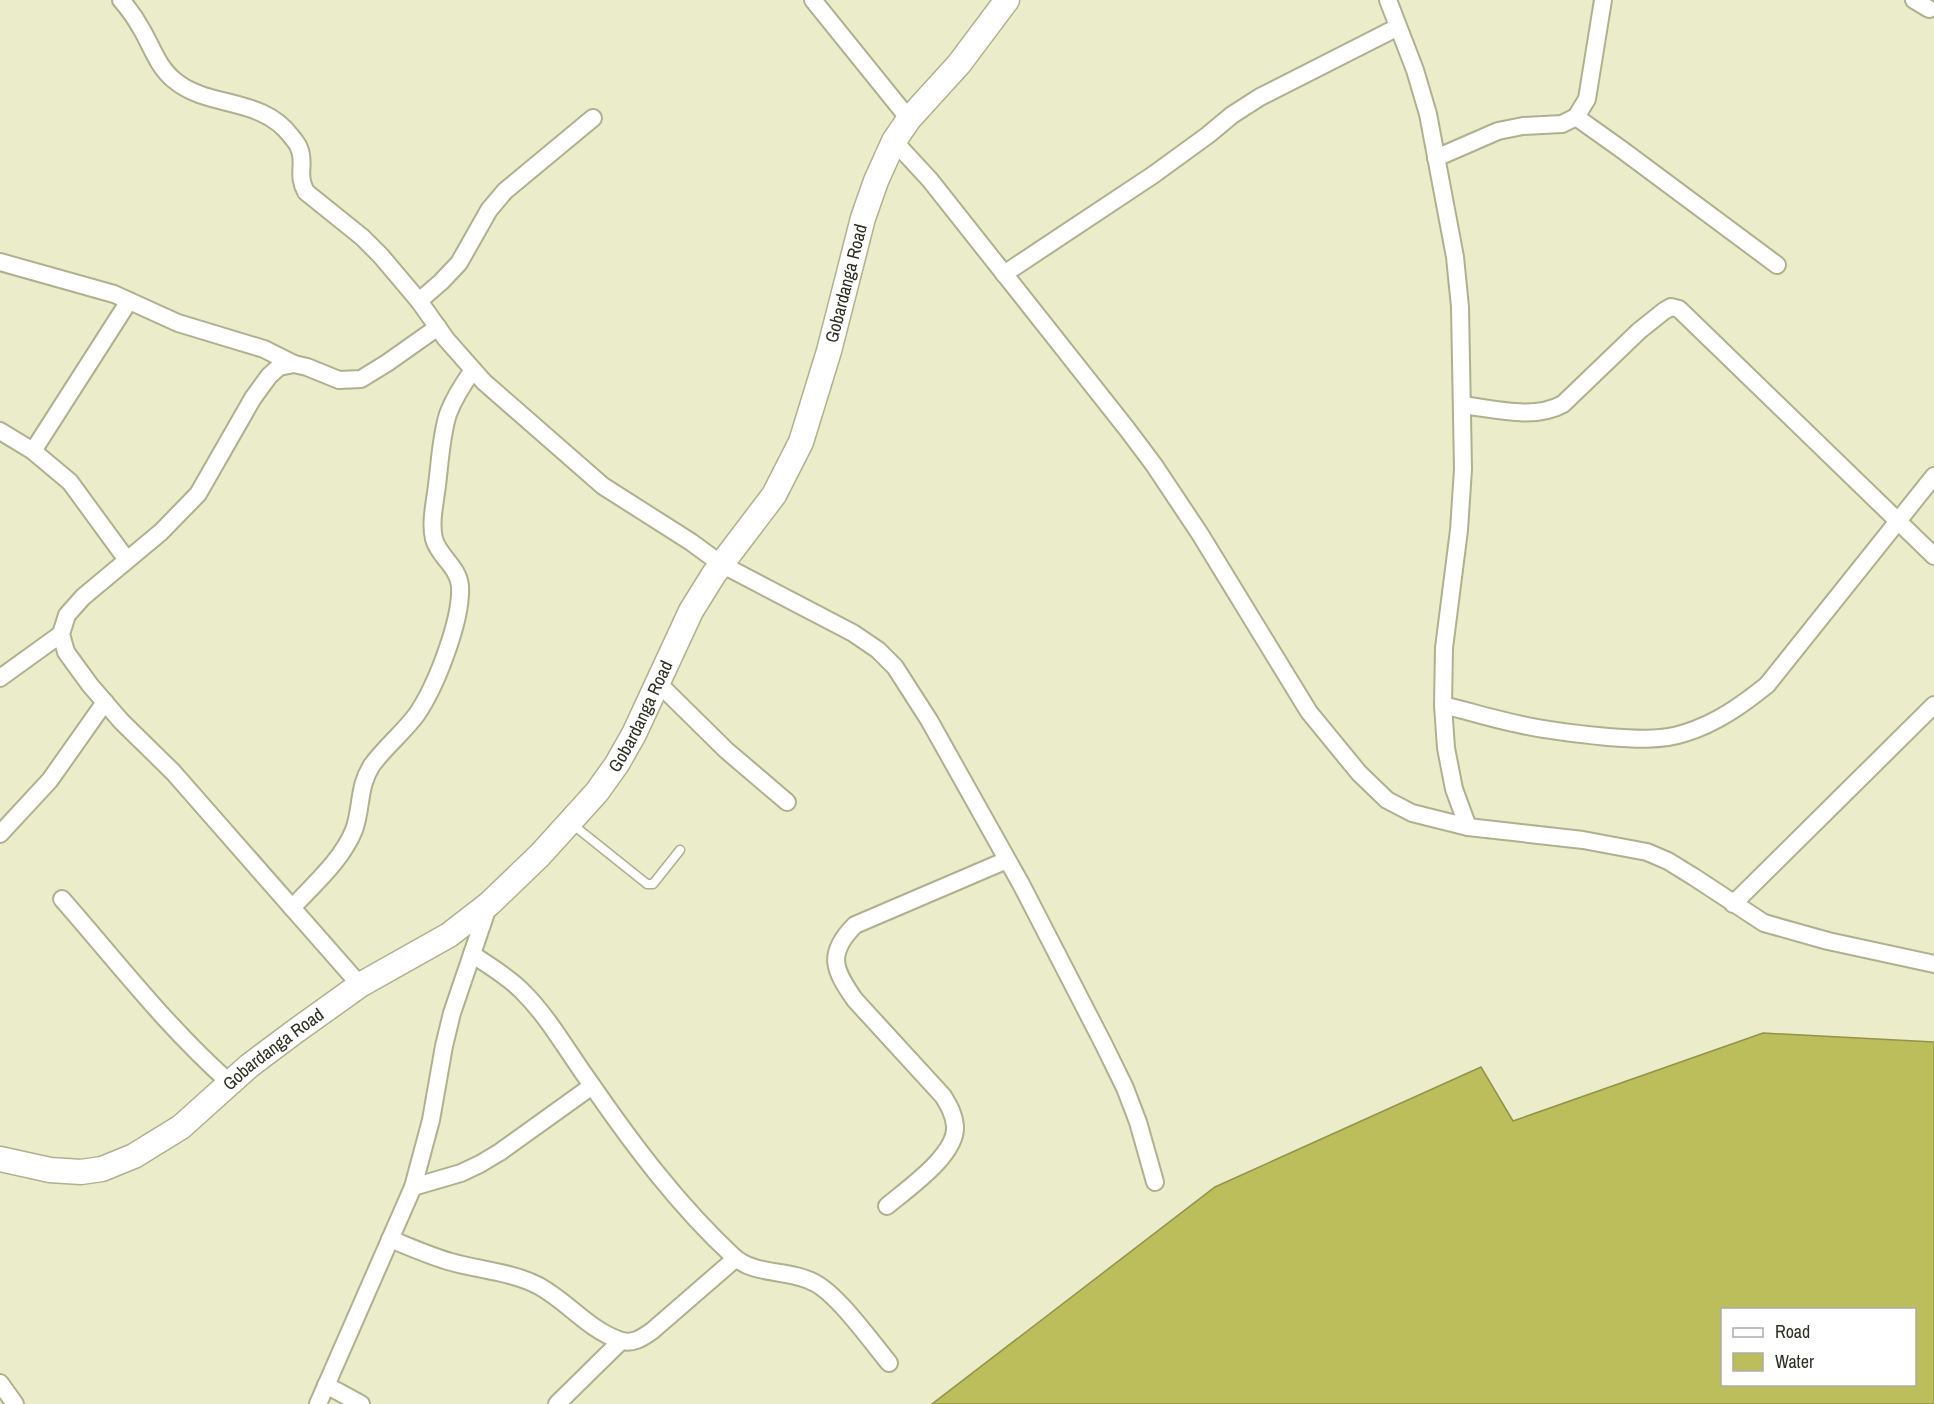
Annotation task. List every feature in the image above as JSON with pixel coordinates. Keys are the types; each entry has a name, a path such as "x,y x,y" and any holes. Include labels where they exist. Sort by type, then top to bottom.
{"main road":[{"name":"Gobardanga Road","path":"0,1159 50,1170 81,1173 102,1168 134,1155 181,1127 230,1083 293,1033 360,985 449,935 489,904 540,855 597,792 617,764 634,734 691,611 721,564 774,495 801,442 829,351 863,218 894,141 909,119 959,64 1007,0"}],"street":[{"path":"121,0 143,31 159,63 171,78 184,88 222,101 253,108 274,120 287,131 299,148 302,160 301,183 306,192 362,237 381,256 472,370 562,453 603,486 691,542 721,564 853,633 878,650 895,667 923,709 1007,860 1125,1088 1138,1122 1155,1182"},
{"path":"813,0 909,119"},
{"path":"1388,0 1415,70 1428,114 1455,257 1460,307 1463,469 1459,530 1444,648 1443,705 1446,748 1454,789 1468,826"},
{"path":"1436,158 1498,131 1523,126 1562,124 1576,117 1587,99 1603,0"},
{"path":"1914,0 1929,9"},
{"path":"1004,274 1154,175 1232,115 1260,97 1398,27"},
{"path":"1576,117 1777,265"},
{"path":"418,301 441,282 459,262 489,210 505,191 593,118"},
{"path":"894,141 930,180 1154,465 1200,534 1303,703 1359,773 1388,800 1412,813 1468,826 1583,840 1647,852 1668,861 1764,923 1796,933 1934,964"},
{"path":"0,262 86,285 178,323 264,349 294,364 339,380 360,379 438,327"},
{"path":"33,451 129,301"},
{"path":"1462,405 1525,412 1546,411 1558,407 1653,319 1671,307 1679,309 1934,556"},
{"path":"294,364 279,367 269,376 248,406 198,494 161,532 83,597 67,615 61,634 66,652 121,721 172,772 360,985"},
{"path":"292,908 332,865 346,846 359,812 360,794 365,778 372,766 416,715 432,689 446,653 458,609 460,587 456,570 435,541 432,520 442,442 448,415 456,394 472,370"},
{"path":"0,431 33,451 70,482 127,560"},
{"path":"1443,705 1520,725 1583,735 1628,739 1683,734 1710,724 1736,710 1767,685 1934,476"},
{"path":"0,678 61,634"},
{"path":"657,682 726,750 787,802"},
{"path":"0,834 50,780 105,702"},
{"path":"1733,904 1934,705"},
{"path":"887,1206 945,1154 956,1128 952,1110 943,1096 855,1000 844,984 836,964 836,950 844,936 855,925 1007,860"},
{"path":"62,899 146,1000 194,1051 230,1083"},
{"path":"318,1404 413,1187 431,1120 444,1046 489,904"},
{"path":"472,954 523,991 670,1189 735,1259 752,1267 800,1276 820,1286 841,1306 889,1363"},
{"path":"413,1187 461,1173 480,1164 592,1086"},
{"path":"390,1239 450,1262 498,1272 537,1286 557,1297 592,1326 621,1341 632,1342 642,1338 735,1259"},
{"path":"557,1404 621,1341"},
{"path":"0,1383 15,1404"},
{"path":"326,1385 361,1404"}],"lane":[{"path":"569,822 647,884 653,884 680,850"}],"water":[{"path":"1763,1033 1934,1042 1934,1404 932,1404 1215,1187 1481,1067 1513,1121"}]}
